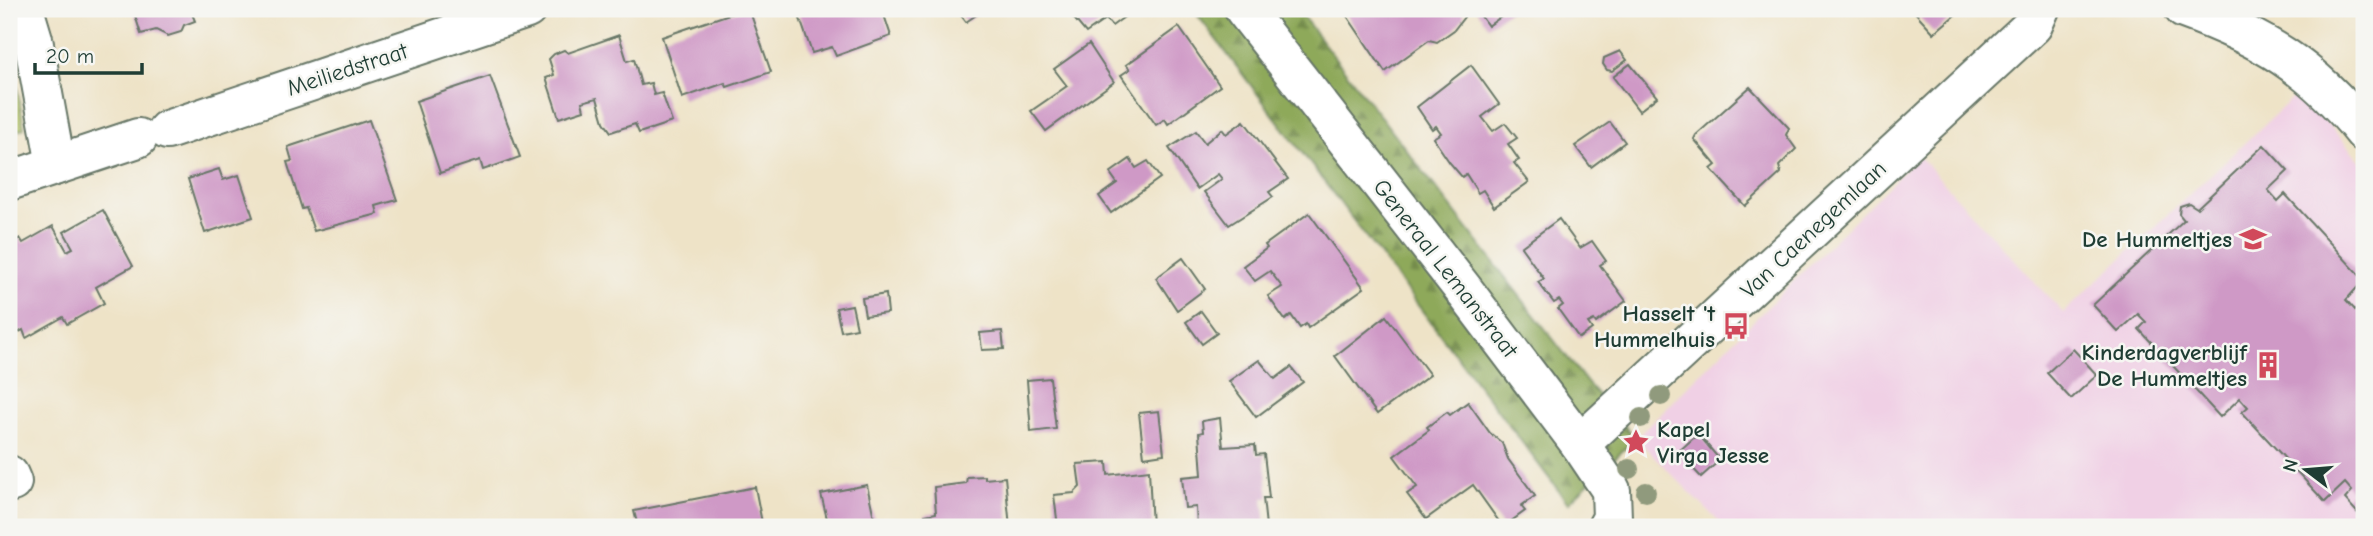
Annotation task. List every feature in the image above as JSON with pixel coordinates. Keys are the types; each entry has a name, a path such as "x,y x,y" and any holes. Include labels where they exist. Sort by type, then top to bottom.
{"street":[{"path":"24,9 33,39 56,165"},
{"name":"Meiliedstraat","path":"9,181 527,9"},
{"name":"Generaal Lemanstraat","path":"1244,9 1463,289 1580,444 1611,490 1617,524"},
{"name":"Van Caenegemlaan","path":"1580,444 2033,25 2040,9"},
{"path":"2184,9 2220,22 2270,46 2315,78 2364,132"}],"shaded area":[{"name":"De Hummeltjes","path":"2300,91 2364,165 2364,527 1724,527 1636,438 1919,156 2063,313"}],"green space":[{"path":"9,9 18,33 13,63 24,128 9,133"},
{"path":"1193,9 1297,9 1588,384 1636,438 1568,503"}],"building":[{"path":"133,9 190,9 195,21 184,25 181,32 168,36 156,30 141,34"},
{"path":"749,9 771,72 727,87 725,83 682,98 662,37"},
{"path":"882,9 891,36 836,56 832,47 812,53 797,10"},
{"path":"956,9 985,9 966,22"},
{"path":"1066,9 1135,9 1112,26 1106,19 1086,33"},
{"path":"1407,9 1409,12 1413,9 1463,9 1464,17 1454,30 1437,42 1429,40 1385,72 1343,10"},
{"path":"1476,9 1512,9 1488,26"},
{"path":"1912,9 1962,9 1934,33"},
{"path":"1179,27 1220,86 1168,124 1165,119 1156,125 1121,75 1130,69 1126,65"},
{"path":"619,35 627,61 634,59 641,85 651,83 654,95 662,93 672,122 639,133 635,124 611,132 604,122 597,98 582,102 584,110 559,118 546,78 554,75 549,59 564,50 568,53"},
{"path":"1089,44 1114,82 1046,131 1031,111 1067,86 1054,69"},
{"path":"1620,51 1627,60 1612,71 1607,70 1603,64 1604,58"},
{"path":"1630,64 1657,97 1639,111 1613,77"},
{"path":"1471,65 1499,104 1482,117 1493,131 1505,123 1517,138 1508,144 1519,160 1514,163 1529,182 1494,207 1483,190 1478,193 1466,174 1462,177 1450,163 1433,138 1441,133 1436,126 1432,129 1417,107"},
{"path":"490,76 520,157 483,170 480,160 440,173 416,101"},
{"path":"1750,87 1789,128 1786,135 1796,149 1779,166 1781,173 1745,206 1711,169 1716,165 1694,139"},
{"path":"369,120 397,200 376,206 378,214 314,231 306,208 302,209 287,162 292,161 288,147"},
{"path":"1244,121 1288,179 1269,192 1273,197 1229,225 1204,192 1222,179 1218,174 1197,189 1169,148 1196,131 1205,143 1222,129 1226,134"},
{"path":"1610,122 1625,142 1591,167 1575,146"},
{"name":"Kinderdagverblijf De Hummeltjes","path":"2264,145 2288,171 2268,190 2278,201 2285,194 2364,280 2346,300 2355,310 2361,304 2364,307 2364,520 2345,499 2352,491 2345,483 2325,502 2242,412 2248,407 2240,398 2220,417 2139,329 2146,322 2138,314 2118,332 2093,305 2184,220 2179,214 2180,206 2189,203 2197,208"},
{"path":"1130,159 1136,168 1148,161 1160,178 1111,213 1099,196 1117,183 1110,173"},
{"path":"219,169 223,180 239,175 253,217 205,233 188,179"},
{"path":"103,210 133,266 96,287 104,303 67,324 63,317 26,338 23,330 9,338 9,244 20,238 23,243 53,226 67,251 73,248 64,232"},
{"path":"1309,213 1364,288 1308,328 1306,324 1300,328 1291,315 1285,320 1268,296 1282,287 1270,271 1255,281 1243,266 1267,248 1265,245"},
{"path":"1559,219 1580,248 1592,241 1606,261 1600,265 1626,301 1596,323 1594,320 1588,323 1592,329 1579,338 1558,309 1563,305 1559,300 1554,303 1538,282 1544,279 1521,247"},
{"path":"1183,258 1205,289 1177,310 1156,278"},
{"path":"886,294 888,313 865,316 862,298"},
{"path":"852,305 857,328 841,331 836,308"},
{"path":"1201,311 1217,333 1202,344 1186,322"},
{"path":"1386,316 1430,375 1377,414 1335,356"},
{"path":"1002,331 1004,349 982,350 980,333"},
{"path":"2073,349 2097,375 2071,399 2047,373"},
{"path":"1259,360 1275,379 1291,367 1303,382 1256,417 1229,381"},
{"path":"1050,378 1056,429 1031,432 1027,380"},
{"path":"1468,402 1490,433 1502,443 1508,459 1535,496 1521,506 1525,511 1503,527 1473,485 1426,519 1407,494 1417,487 1394,456 1429,430 1427,427 1447,412 1450,415"},
{"path":"1159,411 1164,454 1144,457 1139,413"},
{"path":"1220,418 1223,447 1255,445 1256,455 1264,454 1269,498 1263,498 1266,526 1197,527 1196,507 1185,508 1182,477 1202,475 1199,433 1203,432 1202,421"},
{"path":"1698,434 1720,460 1701,477 1678,452"},
{"path":"1107,462 1108,475 1149,470 1152,527 1058,527 1054,495 1074,493 1080,487 1077,464"},
{"path":"985,476 985,479 1005,477 1010,527 926,527 925,515 936,513 934,487 966,483 967,477"},
{"path":"867,485 876,527 829,527 821,494"},
{"path":"755,487 762,523 766,522 767,527 638,527 634,511"}],"place":[{"name":"De Hummeltjes","path":"2253,239"},
{"name":"Hasselt 't Hummelhuis","path":"1736,326"},
{"name":"Kinderdagverblijf De Hummeltjes","path":"2268,365"},
{"name":"Kapel Virga Jesse","path":"1636,442"}]}
